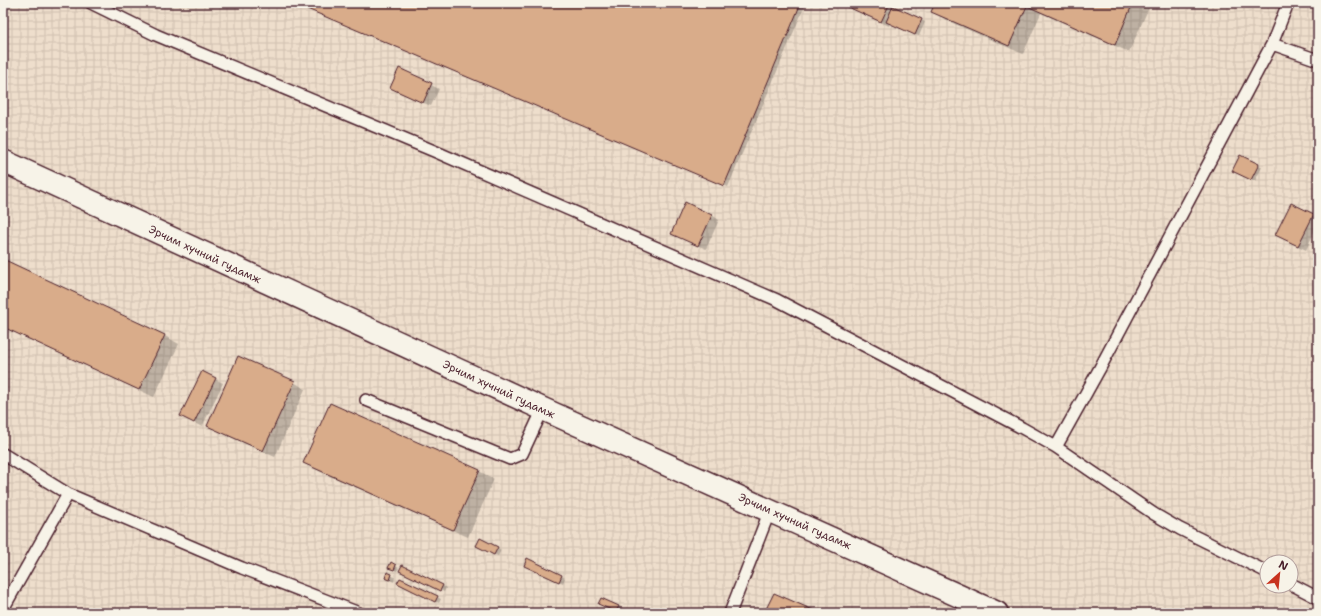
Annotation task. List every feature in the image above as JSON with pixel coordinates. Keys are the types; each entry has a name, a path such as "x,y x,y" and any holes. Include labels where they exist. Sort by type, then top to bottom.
{"main road":[{"name":"Эрчим хүчний гудамж","path":"3,161 543,409 997,613"}],"lane":[{"path":"91,3 156,35 442,154 777,300 1056,447 1154,514 1180,529 1259,568"},
{"path":"1056,447 1100,368 1272,44 1288,3"},
{"path":"1272,44 1318,60"},
{"path":"366,400 510,460 522,454 543,409"},
{"path":"3,454 68,494 242,568 358,613"},
{"path":"3,609 68,494"},
{"path":"730,613 770,510"},
{"path":"1299,588 1318,598"}],"shaded area":[{"path":"3,3 1318,3 1318,613 3,613"}],"building":[{"path":"293,3 801,3 724,186"},
{"path":"839,3 884,3 889,5 881,22"},
{"path":"935,3 1133,3 1115,45 1027,6 1009,46 931,12"},
{"path":"893,6 922,19 915,35 886,22"},
{"path":"399,68 432,83 423,103 390,88"},
{"path":"1240,155 1259,164 1251,180 1232,171"},
{"path":"685,202 712,215 698,246 671,234"},
{"path":"1291,203 1314,214 1298,246 1275,235"},
{"path":"3,259 165,335 139,390 3,327"},
{"path":"238,356 295,381 263,451 207,426"},
{"path":"202,371 216,378 194,423 180,416"},
{"path":"330,403 480,470 453,530 303,463"},
{"path":"480,538 498,547 494,555 476,546"},
{"path":"527,558 562,575 559,582 524,566"},
{"path":"391,562 396,565 394,570 388,568"},
{"path":"402,565 443,585 440,591 399,571"},
{"path":"387,572 392,574 390,580 385,578"},
{"path":"400,578 438,596 435,602 397,583"},
{"path":"774,593 820,613 764,613"},
{"path":"601,598 619,606 616,612 598,604"}]}
